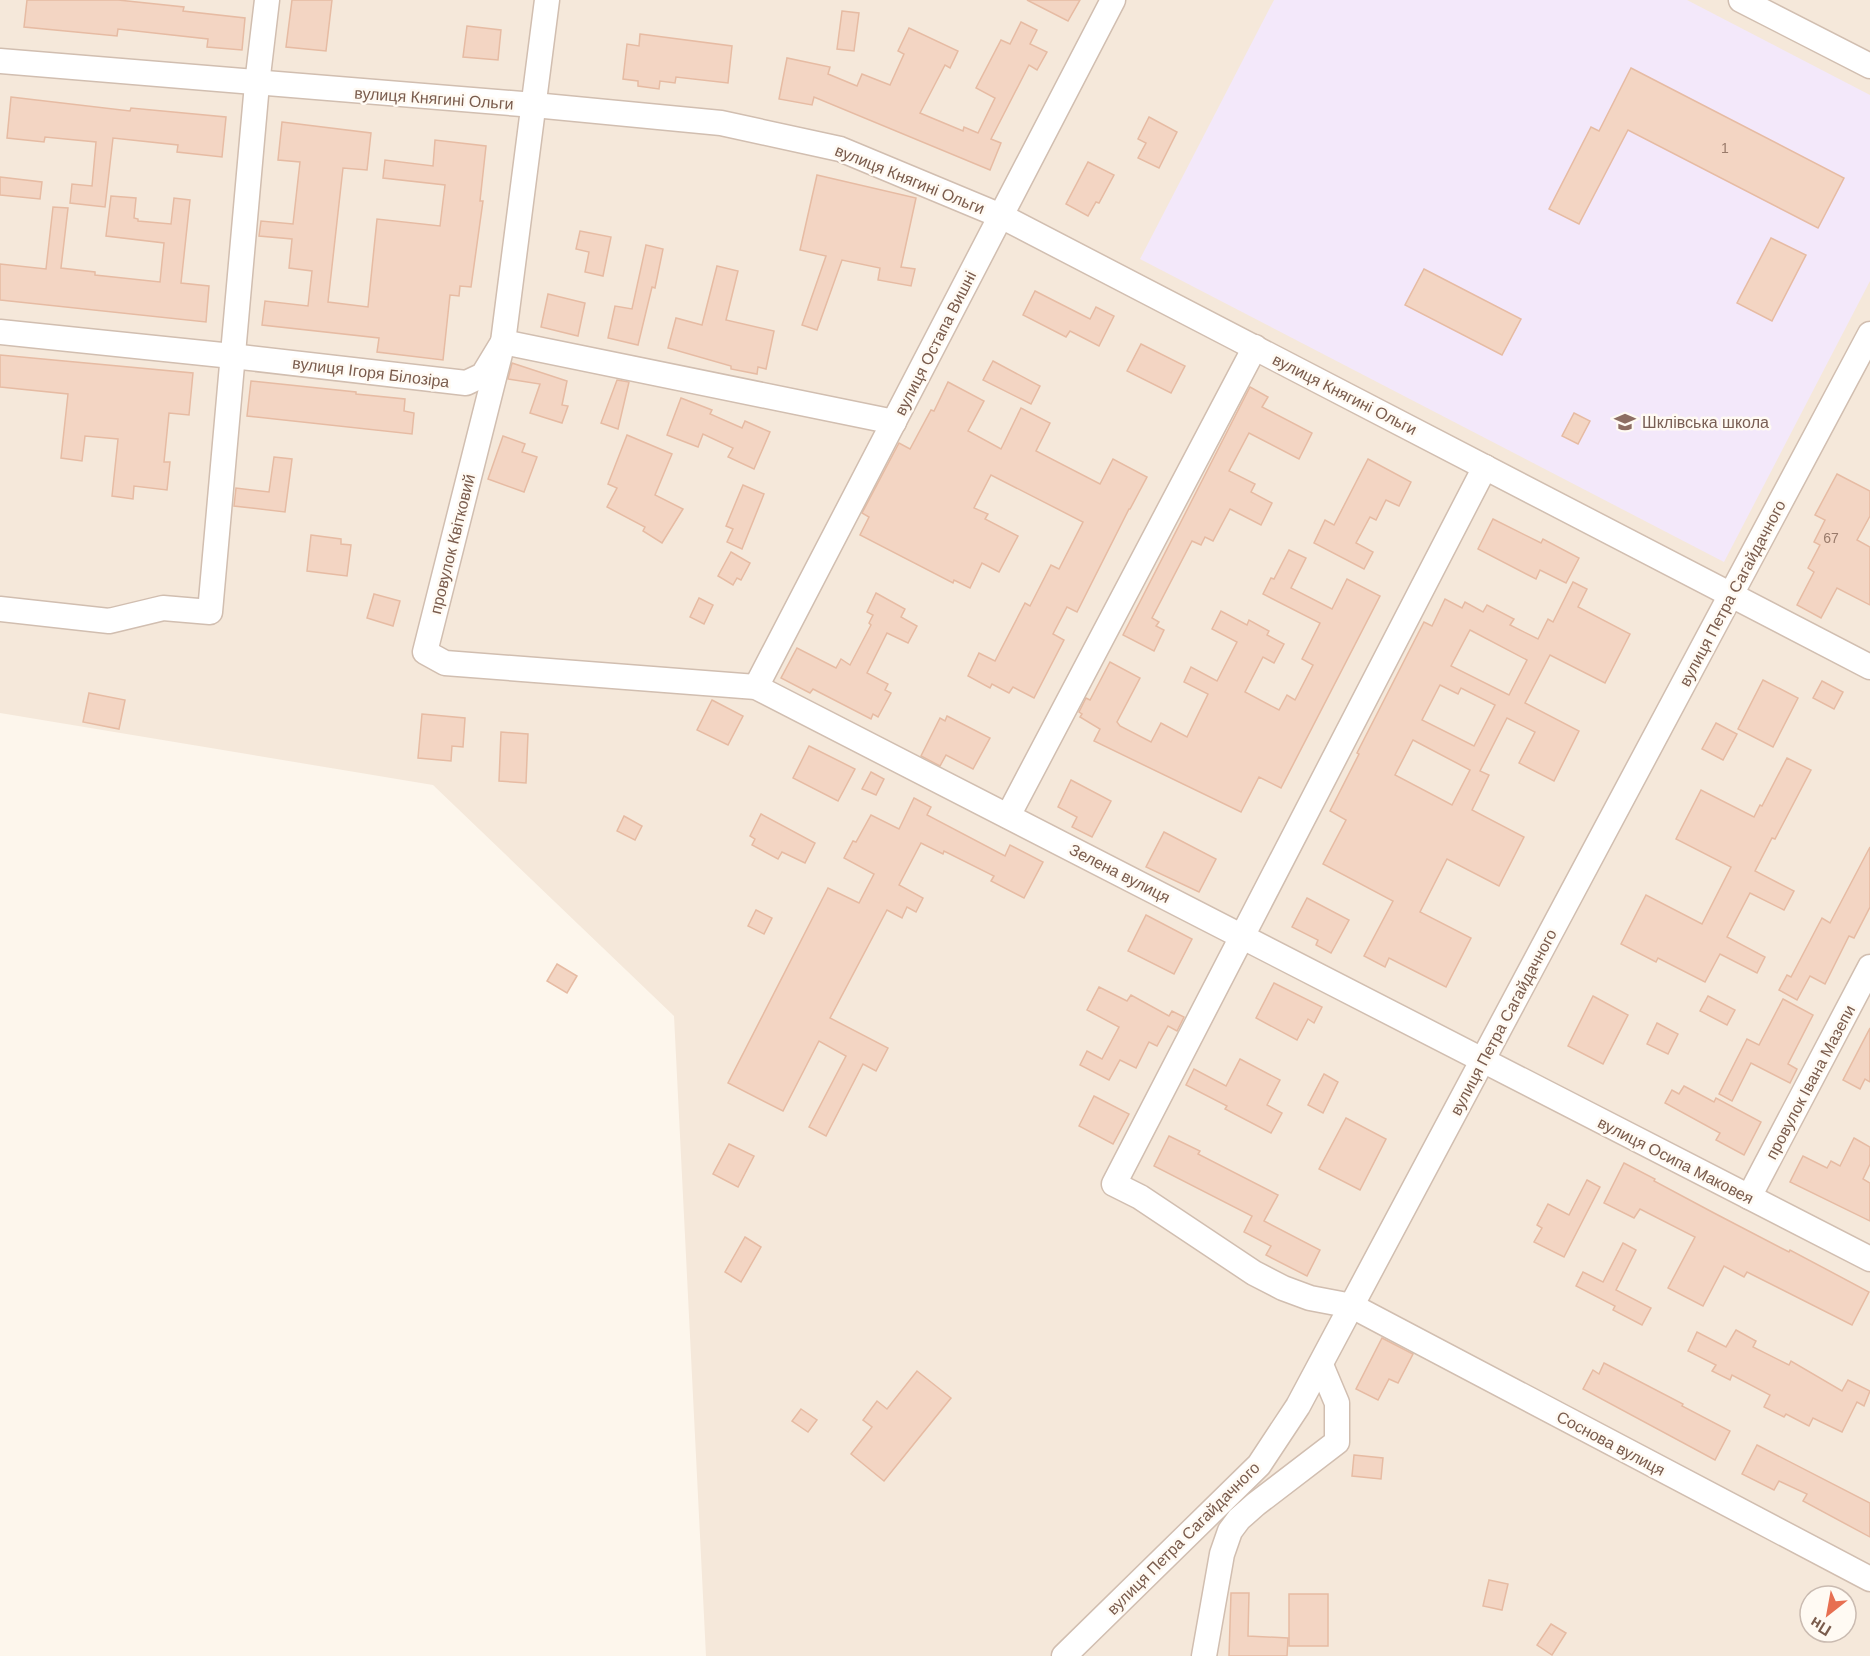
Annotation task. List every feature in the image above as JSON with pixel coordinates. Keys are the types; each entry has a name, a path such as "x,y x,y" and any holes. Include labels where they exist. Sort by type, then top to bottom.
{"street":[{"path":"0,609 109,621 163,608 210,612 257,84 267,0"},
{"name":"провулок Квітковий","path":"547,0 503,342 425,652 445,663 756,687"},
{"name":"вулиця Остапа Вишні","path":"756,687 1113,0"},
{"path":"1741,0 1870,66"},
{"name":"вулиця Княгині Ольги","path":"0,61 257,84 534,105 721,123 840,148 1001,216 1870,667"},
{"name":"вулиця Ігоря Білозіра","path":"0,332 466,383 483,375 503,342"},
{"name":"вулиця Петра Сагайдачного","path":"1064,1656 1259,1465 1298,1406 1870,334"},
{"path":"503,342 894,422"},
{"path":"1008,816 1255,347"},
{"path":"1242,936 1485,467"},
{"name":"Зелена вулиця","path":"756,687 1483,1060"},
{"name":"Соснова вулиця","path":"1242,936 1114,1184 1140,1197 1254,1273 1283,1288 1310,1298 1352,1306 1870,1579"},
{"name":"провулок Івана Мазепи","path":"1749,1197 1870,967"},
{"name":"вулиця Осипа Маковея","path":"1483,1060 1870,1259"},
{"path":"1204,1656 1222,1554 1230,1531 1239,1519 1256,1504 1337,1442 1337,1403 1320,1365"}],"shaded area":[{"path":"0,0 1870,0 1870,1656 706,1656 674,1016 433,785 0,713"},
{"name":"Шклівська школа","path":"1274,0 1687,0 1870,95 1870,281 1724,562 1140,259"}],"building":[{"path":"27,0 118,0 184,7 183,11 245,18 242,50 207,47 208,39 118,29 117,36 24,27"},
{"path":"292,0 332,0 326,51 286,47"},
{"path":"1027,0 1080,0 1068,21"},
{"path":"842,11 859,13 854,51 837,49"},
{"path":"1021,22 1037,30 1030,44 1047,52 1037,70 1029,65 991,139 1001,143 990,170 814,97 812,105 779,99 787,58 830,67 828,74 857,86 862,74 890,85 904,54 898,51 909,28 958,51 950,68 945,65 920,113 963,131 964,127 978,133 995,98 976,88 1001,40 1010,44"},
{"path":"467,26 501,30 498,60 463,57"},
{"path":"640,34 732,46 728,83 676,77 675,83 660,81 659,89 638,86 638,81 623,79 627,44 639,46"},
{"path":"1631,68 1844,178 1818,228 1628,130 1579,224 1549,209 1591,127 1599,131"},
{"path":"11,97 130,111 131,108 226,117 222,157 177,152 178,145 113,138 105,207 70,203 72,184 92,186 96,142 45,137 44,142 7,138"},
{"path":"1149,117 1177,132 1159,168 1138,158 1146,143 1138,139"},
{"path":"282,122 371,133 367,170 343,168 328,302 368,307 377,219 440,226 445,185 383,178 385,160 433,166 435,140 486,146 480,201 483,201 471,287 460,286 459,296 450,295 443,360 377,352 379,338 262,325 265,301 308,306 312,271 289,268 292,239 259,236 261,221 293,224 300,162 278,160"},
{"path":"1088,162 1114,175 1099,203 1096,202 1088,216 1066,204"},
{"path":"817,175 916,198 901,267 915,269 911,286 878,280 880,268 842,260 817,330 802,325 826,256 800,250"},
{"path":"0,177 42,182 40,199 0,195"},
{"path":"111,196 136,198 134,218 138,221 171,224 174,198 190,200 181,283 209,286 206,322 0,300 0,264 46,269 53,207 68,208 61,268 95,272 95,275 160,282 164,243 106,236"},
{"path":"580,231 611,237 603,276 585,272 589,252 576,249"},
{"path":"1771,238 1806,255 1772,321 1737,303"},
{"path":"646,245 663,249 655,288 652,287 638,345 608,338 615,306 632,309"},
{"path":"717,266 738,271 726,320 774,331 766,369 758,367 757,374 731,369 731,366 668,348 676,318 702,325"},
{"path":"1424,269 1521,319 1502,355 1405,305"},
{"path":"1035,291 1090,319 1096,307 1114,316 1099,346 1070,331 1066,337 1023,315"},
{"path":"548,294 585,303 578,336 541,327"},
{"path":"1141,344 1185,366 1171,393 1127,371"},
{"path":"0,355 193,373 189,415 169,413 164,462 170,462 167,490 134,486 133,499 112,496 118,439 85,436 82,461 61,458 68,394 0,387"},
{"path":"993,361 1040,386 1031,404 983,380"},
{"path":"512,363 567,381 562,405 568,406 562,423 530,413 540,384 508,379"},
{"path":"617,380 629,382 618,429 601,423"},
{"path":"251,381 405,399 404,411 414,413 412,434 247,416"},
{"path":"948,382 984,401 968,431 1001,449 1021,408 1050,423 1036,451 1100,484 1113,459 1147,477 1077,612 1067,607 1053,634 1064,640 1034,698 1013,687 1009,693 992,684 990,688 968,676 979,653 995,661 1025,603 1030,606 1051,565 1059,569 1083,522 991,475 974,508 988,514 985,519 1018,536 999,572 982,563 970,588 954,580 953,583 860,535 869,517 862,513 899,443 910,449 931,410 934,411"},
{"path":"1250,387 1268,397 1262,407 1312,433 1299,459 1249,433 1229,471 1255,484 1251,492 1272,503 1261,525 1230,509 1213,541 1205,537 1201,545 1192,541 1152,618 1159,622 1156,626 1164,630 1154,651 1123,635"},
{"path":"681,398 712,410 710,414 742,428 745,421 770,432 754,469 728,457 733,448 703,434 698,447 667,435"},
{"path":"1574,413 1590,421 1578,444 1562,436"},
{"path":"627,435 672,454 655,495 683,509 662,543 643,531 645,527 607,507 617,488 608,484"},
{"path":"503,436 525,444 522,452 537,457 524,492 488,479"},
{"path":"274,457 292,459 285,512 234,506 236,488 269,492"},
{"path":"1368,459 1411,482 1399,506 1386,500 1376,520 1370,517 1356,543 1373,552 1364,569 1314,543 1325,520 1334,525"},
{"path":"1837,474 1870,491 1870,516 1857,540 1870,547 1870,605 1837,588 1821,618 1797,605 1814,572 1808,568 1820,545 1814,542 1825,520 1815,515"},
{"path":"743,485 764,494 742,549 727,542 733,529 726,526"},
{"path":"1493,519 1541,543 1543,539 1579,558 1566,583 1540,570 1536,579 1478,549"},
{"path":"311,535 341,539 341,544 351,545 347,576 307,571"},
{"path":"1289,550 1306,558 1291,588 1332,609 1347,579 1380,596 1281,788 1259,777 1241,812 1094,741 1100,729 1080,717 1082,714 1079,712 1086,698 1090,700 1110,662 1140,678 1117,722 1120,726 1151,742 1161,723 1187,737 1208,694 1184,682 1191,667 1217,681 1237,642 1212,629 1221,611 1247,625 1249,620 1269,631 1267,635 1284,644 1274,663 1263,657 1245,692 1279,710 1287,695 1295,700 1313,665 1302,659 1320,623 1263,594 1271,578 1274,579"},
{"path":"731,552 750,563 741,580 737,578 733,585 718,576"},
{"path":"1573,582 1587,589 1578,607 1630,634 1605,683 1550,655 1525,703 1579,731 1554,781 1519,763 1535,732 1507,718 1480,771 1489,775 1472,810 1524,837 1499,886 1447,859 1420,912 1471,938 1446,987 1389,958 1385,967 1364,956 1393,901 1323,864 1346,820 1330,811 1424,622 1432,626 1445,599 1462,608 1465,602 1483,612 1487,605 1514,619 1510,625 1538,639 1548,619 1553,622","holes":["1470,630 1527,660 1509,695 1451,666","1440,685 1458,694 1461,688 1495,705 1474,746 1422,720","1413,740 1470,770 1452,805 1395,775"]},
{"path":"876,593 905,609 901,617 917,626 908,643 887,633 867,673 888,684 885,690 891,693 878,717 873,714 871,719 813,689 810,693 781,678 797,648 836,668 841,659 850,665 871,625 869,623 873,615 867,612"},
{"path":"374,594 400,601 393,626 367,618"},
{"path":"699,598 713,605 704,624 690,617"},
{"path":"1763,680 1798,698 1773,747 1738,729"},
{"path":"1822,681 1843,692 1834,709 1813,698"},
{"path":"89,693 125,700 119,729 83,722"},
{"path":"712,700 743,716 728,745 697,730"},
{"path":"422,714 465,718 463,747 452,746 451,761 418,758"},
{"path":"947,716 990,738 973,769 946,755 940,766 921,756 940,718 945,721"},
{"path":"1716,723 1737,734 1723,760 1702,749"},
{"path":"501,732 528,734 526,783 499,781"},
{"path":"809,746 855,769 838,801 793,778"},
{"path":"1787,758 1811,770 1775,839 1772,838 1755,871 1794,891 1784,910 1750,893 1727,937 1765,957 1757,973 1720,954 1705,982 1658,958 1656,962 1621,944 1646,895 1702,924 1731,867 1676,839 1701,790 1754,817"},
{"path":"871,772 884,779 876,795 862,789"},
{"path":"1071,780 1111,801 1092,837 1072,827 1077,817 1058,807"},
{"path":"914,798 931,807 927,815 1005,856 1010,845 1043,862 1024,898 991,881 994,876 944,851 943,854 921,843 899,885 923,898 916,912 907,907 902,918 887,910 830,1018 888,1048 876,1071 863,1064 826,1136 809,1127 846,1056 819,1041 783,1111 728,1083 828,888 859,903 874,874 844,858 853,841 856,842 871,815 899,829"},
{"path":"761,814 815,843 805,863 782,852 778,859 752,845 755,839 750,836"},
{"path":"624,816 642,826 635,840 617,831"},
{"path":"1164,832 1216,859 1199,892 1146,867"},
{"path":"1870,847 1870,907 1854,938 1849,936 1825,984 1810,976 1797,1000 1779,990 1787,975 1791,977 1822,918 1830,923"},
{"path":"1307,898 1349,920 1331,953 1316,945 1318,940 1292,927"},
{"path":"756,910 772,918 764,934 748,926"},
{"path":"1146,915 1192,939 1174,974 1128,951"},
{"path":"557,964 577,976 567,993 547,981"},
{"path":"1274,983 1322,1007 1314,1023 1308,1019 1297,1040 1256,1018"},
{"path":"1099,987 1127,1001 1131,995 1169,1016 1172,1011 1184,1017 1177,1031 1168,1026 1157,1046 1149,1042 1136,1068 1120,1060 1109,1080 1080,1065 1087,1051 1102,1059 1119,1027 1087,1010"},
{"path":"1593,996 1628,1015 1603,1064 1568,1046"},
{"path":"1708,996 1735,1010 1727,1025 1700,1011"},
{"path":"1783,999 1813,1015 1788,1064 1797,1069 1790,1083 1751,1063 1732,1101 1719,1094 1747,1039 1759,1045"},
{"path":"1657,1023 1678,1034 1668,1054 1647,1044"},
{"path":"1870,1028 1870,1082 1865,1079 1860,1089 1843,1080"},
{"path":"1240,1059 1280,1080 1267,1105 1282,1113 1271,1133 1225,1109 1227,1106 1186,1085 1194,1069 1226,1086"},
{"path":"1324,1074 1338,1082 1323,1113 1308,1105"},
{"path":"1684,1086 1714,1102 1716,1098 1761,1122 1744,1155 1716,1140 1720,1133 1665,1103 1672,1090 1679,1094"},
{"path":"1094,1096 1129,1114 1113,1144 1079,1126"},
{"path":"1346,1118 1386,1139 1360,1190 1319,1169"},
{"path":"1169,1136 1200,1151 1198,1154 1278,1195 1264,1221 1320,1250 1307,1276 1266,1255 1271,1246 1244,1232 1252,1216 1154,1166"},
{"path":"1854,1138 1870,1147 1870,1164 1863,1179 1870,1183 1870,1221 1790,1182 1803,1156 1827,1168 1831,1161 1840,1166"},
{"path":"729,1144 754,1156 738,1187 713,1174"},
{"path":"1624,1163 1714,1213 1869,1292 1852,1325 1747,1272 1744,1277 1724,1266 1703,1306 1668,1288 1695,1237 1640,1209 1634,1218 1604,1203"},
{"path":"1587,1180 1600,1187 1564,1257 1534,1242 1542,1228 1537,1225 1548,1204 1569,1215"},
{"path":"745,1237 761,1247 741,1282 725,1272"},
{"path":"1623,1243 1636,1250 1616,1290 1651,1308 1642,1325 1613,1310 1615,1306 1576,1286 1583,1272 1603,1282"},
{"path":"1736,1330 1756,1341 1753,1347 1789,1365 1791,1361 1842,1391 1848,1380 1870,1391 1864,1406 1857,1402 1842,1432 1813,1418 1809,1426 1786,1414 1784,1417 1764,1407 1770,1395 1732,1375 1730,1380 1712,1371 1716,1365 1688,1351 1697,1332 1726,1347"},
{"path":"1382,1338 1413,1354 1398,1383 1389,1379 1378,1400 1356,1389"},
{"path":"1604,1363 1730,1431 1715,1460 1583,1389 1593,1370 1599,1374"},
{"path":"917,1371 951,1398 884,1481 851,1454 872,1427 863,1420 877,1401 887,1409"},
{"path":"801,1409 817,1420 808,1432 792,1421"},
{"path":"1757,1445 1870,1503 1870,1537 1803,1501 1807,1494 1779,1481 1774,1490 1742,1474"},
{"path":"1354,1455 1383,1458 1381,1479 1352,1476"},
{"path":"1489,1580 1508,1584 1502,1610 1483,1606"},
{"path":"1231,1593 1249,1593 1248,1636 1288,1638 1287,1656 1229,1656"},
{"path":"1289,1594 1328,1594 1328,1646 1289,1646"},
{"path":"1551,1624 1566,1633 1552,1655 1537,1645"}],"place":[{"name":"Шклівська школа","path":"1625,422"}]}
